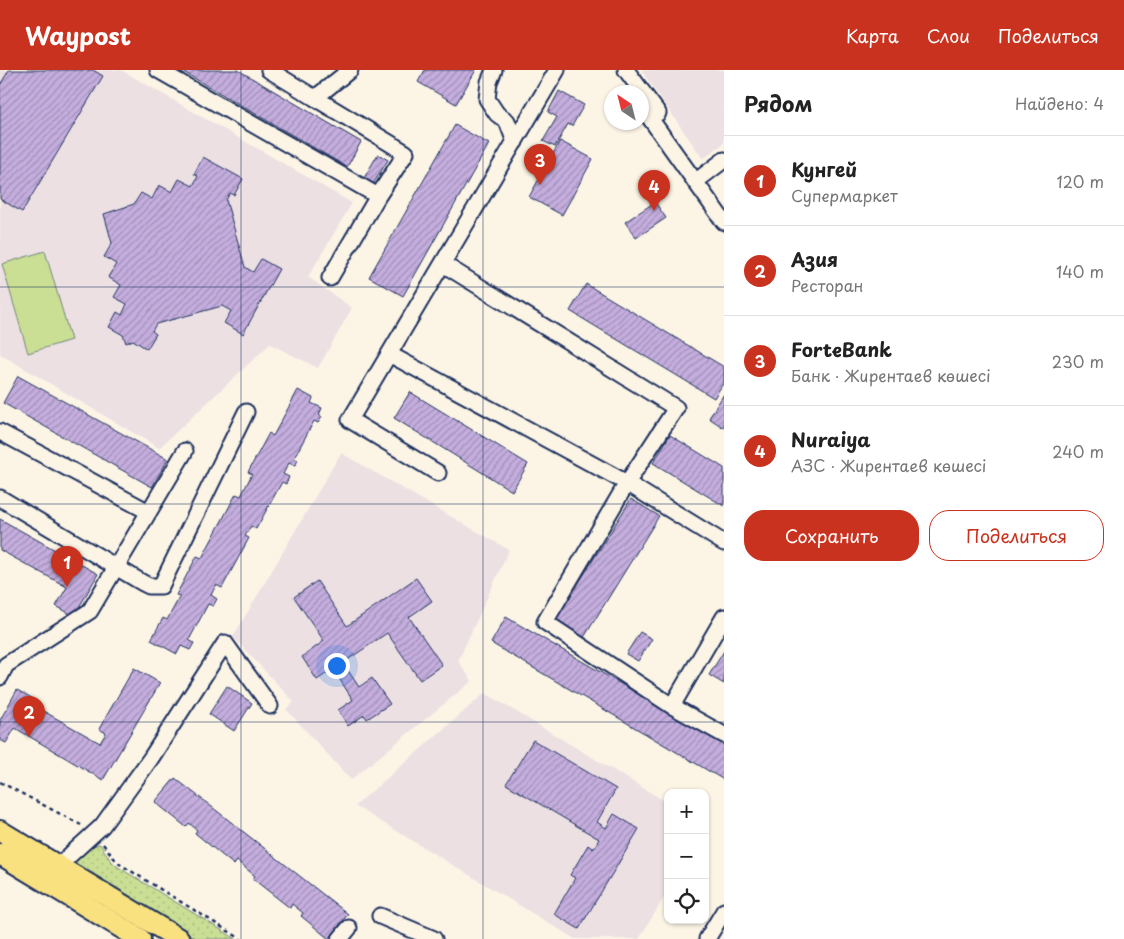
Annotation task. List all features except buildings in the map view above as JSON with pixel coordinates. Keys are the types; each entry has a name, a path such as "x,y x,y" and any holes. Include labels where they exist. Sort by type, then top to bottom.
{"main road":[{"path":"0,831 178,939"},
{"path":"0,854 140,939"}],"street":[{"path":"158,70 378,196"},
{"path":"269,70 406,153 378,196 330,278"},
{"path":"315,98 350,70"},
{"path":"494,70 488,82 487,99 497,114 507,121 515,142"},
{"path":"438,473 350,420 557,70"},
{"path":"615,70 626,85"},
{"path":"626,70 699,178 724,222"},
{"path":"649,116 699,178"},
{"path":"699,178 724,160"},
{"path":"443,264 676,408 627,483 545,622 672,706 724,735"},
{"path":"389,354 627,483 724,543"},
{"path":"0,498 116,568 149,586 161,586 246,412"},
{"path":"0,432 149,512"},
{"path":"2,668 90,611 185,451"},
{"path":"672,706 724,617"},
{"path":"58,866 102,826 151,758 225,643 270,706"},
{"path":"707,939 724,911"},
{"path":"380,916 434,939"}],"path":[{"path":"0,782 95,832 118,863 240,939"}],"shaded area":[{"path":"0,70 121,70 352,203 308,277 352,308 318,368 270,344 159,448 0,354"},
{"path":"641,70 724,70 724,143 703,159"},
{"path":"341,453 509,550 458,661 472,681 351,780 286,709 294,702 233,637"},
{"path":"485,693 664,801 664,898 639,939 575,939 355,806"}],"green space":[{"path":"45,251 71,340 28,353 2,264"},
{"path":"100,844 111,861 118,867 236,939 197,939 67,865 90,847"}],"place":[{"name":"ForteBank","path":"540,185"},
{"name":"Nuraiya","path":"654,211"},
{"name":"Кунгей","path":"67,587"},
{"name":"Азия","path":"29,737"}]}
